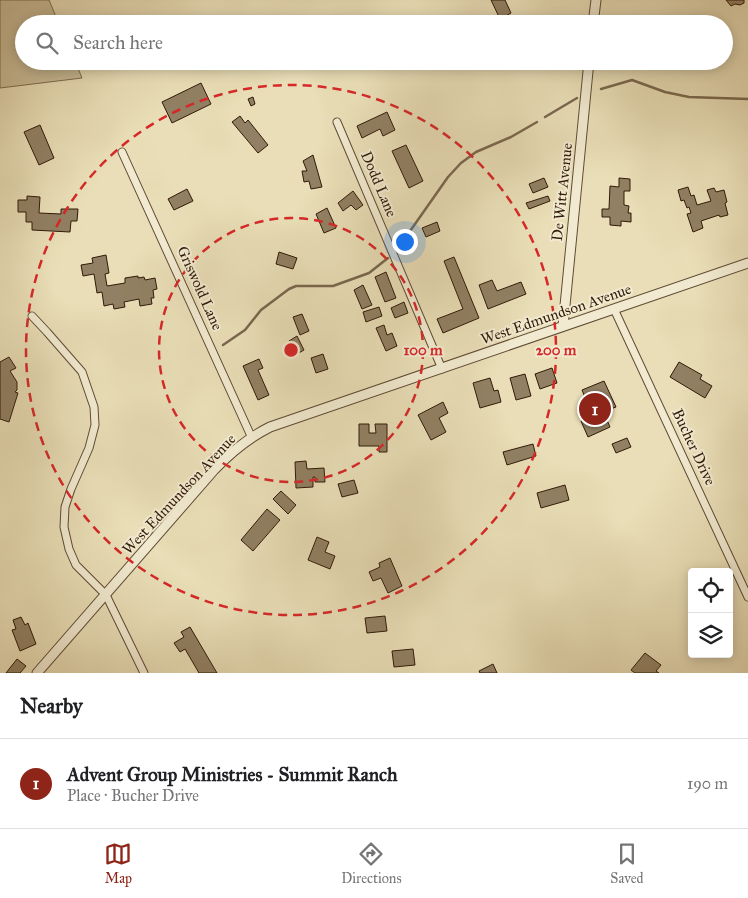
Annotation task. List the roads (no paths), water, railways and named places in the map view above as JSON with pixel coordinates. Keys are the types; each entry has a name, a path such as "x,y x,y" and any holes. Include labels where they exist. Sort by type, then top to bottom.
{"street":[{"path":"594,15 596,0"},
{"name":"De Witt Avenue","path":"562,326 588,70"},
{"name":"Dodd Lane","path":"337,122 442,368"},
{"name":"Griswold Lane","path":"122,152 251,436"},
{"name":"West Edmundson Avenue","path":"37,673 220,464 251,436 270,427 748,263"},
{"name":"Bucher Drive","path":"614,310 748,597"},
{"path":"32,316 82,372 94,407 95,425 91,440 65,507 64,527 69,548 76,564 106,595 144,673"}],"waterway":[{"path":"601,89 632,80 665,92 689,97 748,99"},
{"path":"545,117 577,98"},
{"path":"401,244 448,177 461,163 476,152 511,137 537,122"},
{"path":"223,345 245,330 261,310 289,289 296,286 333,286 369,273 388,258"}],"place":[{"name":"Advent Group Ministries - Summit Ranch","path":"595,409"}]}
